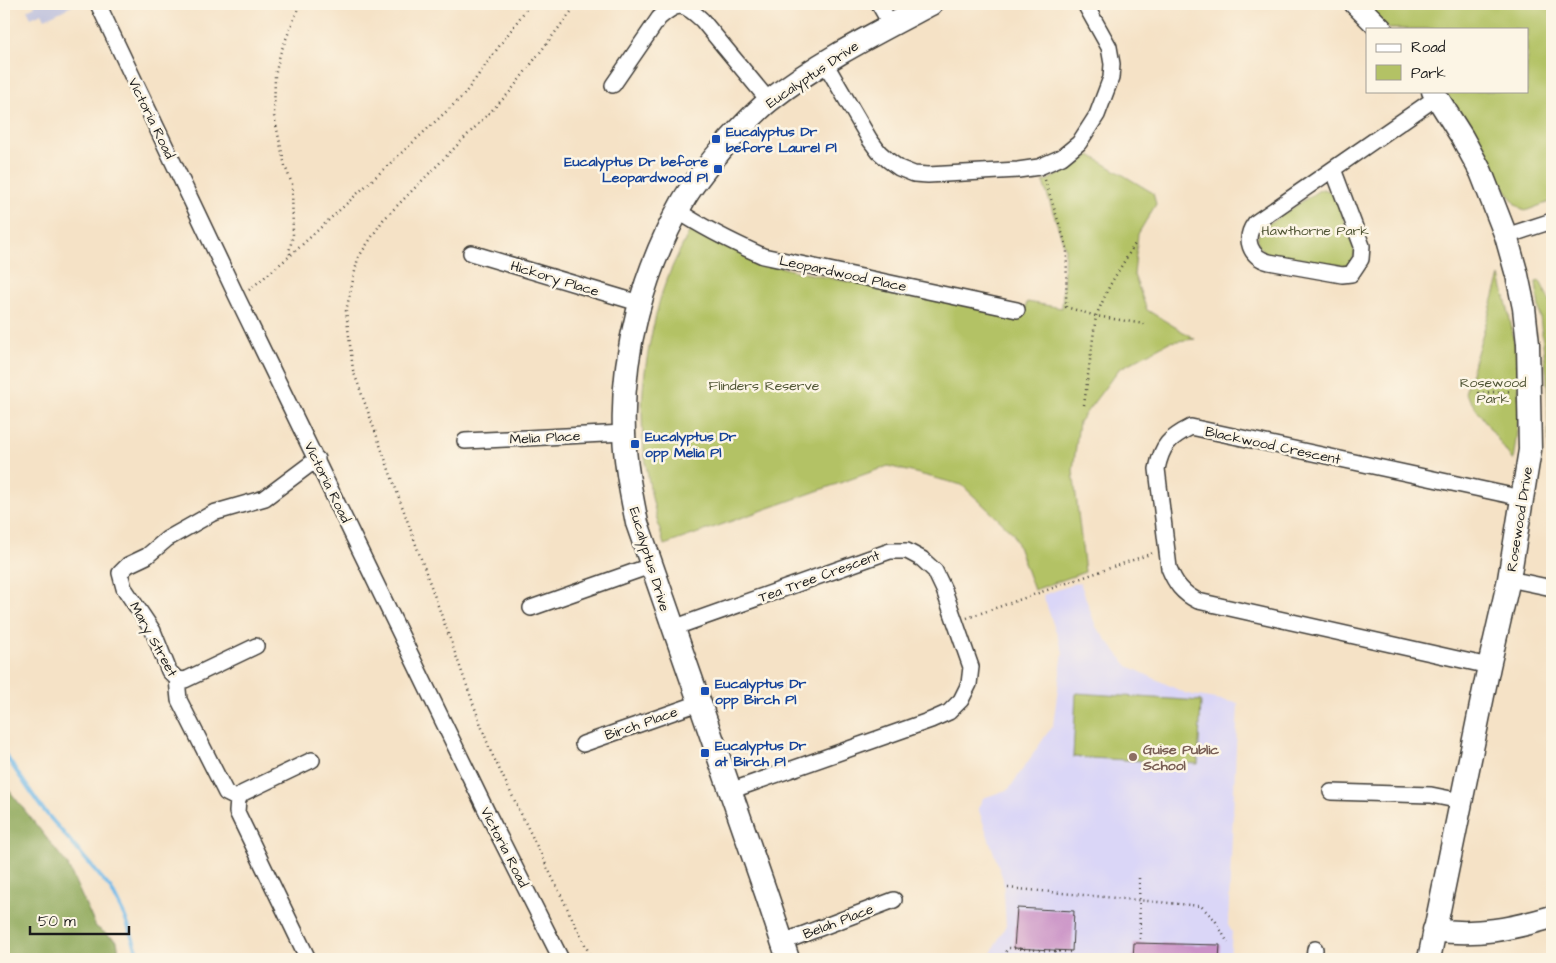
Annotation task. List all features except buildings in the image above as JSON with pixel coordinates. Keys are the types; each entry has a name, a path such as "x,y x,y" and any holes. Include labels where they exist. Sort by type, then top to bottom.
{"street":[{"name":"Victoria Road","path":"98,4 238,299 486,810 561,959"},
{"path":"879,4 891,25"},
{"name":"Eucalyptus Drive","path":"785,950 636,523 627,475 624,433 624,394 627,364 639,303 653,261 678,210 699,177 712,161 746,122 769,101 825,63 931,4"},
{"path":"825,63 870,140 888,160 900,168 914,174 928,175 1039,167 1062,157 1079,144 1097,115 1111,78 1112,64 1109,48 1085,4"},
{"path":"1356,4 1380,28"},
{"path":"613,85 659,18 669,9 679,5 690,8 702,20 769,101"},
{"path":"1333,169 1362,246 1361,259 1352,274 1342,276 1269,262 1257,256 1251,250 1249,244 1250,229 1255,223 1333,169 1435,94"},
{"name":"Rosewood Drive","path":"1428,959 1489,666 1510,579 1530,450 1528,344 1524,308 1506,236 1481,172 1435,94"},
{"name":"Leopardwood Place","path":"678,210 693,221 763,256 1017,310"},
{"path":"1506,236 1552,221"},
{"name":"Hickory Place","path":"471,253 639,303"},
{"name":"Blackwood Crescent","path":"1489,666 1198,601 1186,595 1174,582 1169,568 1157,469 1160,454 1167,443 1177,434 1191,427 1522,498"},
{"name":"Melia Place","path":"465,442 624,433"},
{"name":"Mary Street","path":"240,796 226,793 179,700 177,679 169,671 153,631 124,588 120,573 128,565 146,556 167,539 213,513 265,498 317,459"},
{"name":"Tea Tree Crescent","path":"673,628 890,551 907,551 922,558 936,571 971,667 969,684 961,700 949,712 730,791"},
{"path":"530,608 650,566"},
{"path":"1510,579 1552,588"},
{"path":"177,679 185,680 256,646"},
{"name":"Birch Place","path":"583,744 699,703"},
{"path":"308,959 237,812 240,796 312,760"},
{"path":"1331,792 1431,795 1461,801"},
{"name":"Belah Place","path":"785,950 894,900"},
{"path":"1434,930 1480,933 1523,926 1552,917"}],"path":[{"path":"291,255 289,252 293,235 292,184 285,166 274,116 275,76 280,54 300,4"},
{"path":"238,299 291,255 463,96 530,4"},
{"path":"577,4 508,93 382,220 358,258 346,312 353,370 490,750 592,959"},
{"path":"1039,167 1067,248 1066,307 1096,316 1144,324"},
{"path":"1084,405 1096,316 1110,285 1136,242"},
{"path":"1478,393 1518,390"},
{"path":"955,622 1166,549"},
{"path":"1139,878 1140,940"},
{"path":"1008,888 1201,906 1215,920 1228,943"},
{"path":"999,959 1009,948 1068,952 1057,959"},
{"path":"1048,959 1057,951"}],"shaded area":[{"path":"34,4 74,5 45,19 42,13 31,18 27,10 35,6"},
{"name":"Guise Public School","path":"1080,582 1096,627 1128,666 1187,694 1238,703 1228,925 1232,932 1230,959 988,959 1006,925 1003,879 978,808 983,798 1009,789 1053,725 1063,652 1043,595"}],"green space":[{"path":"1366,4 1552,4 1552,201 1525,211 1515,204 1443,92 1528,92 1528,28 1388,28"},
{"name":"Flinders Reserve","path":"1090,155 1153,193 1156,204 1138,234 1134,275 1147,310 1195,339 1169,342 1119,369 1079,422 1073,470 1085,572 1034,590 1013,533 962,485 888,466 664,545 646,463 642,430 643,386 650,344 665,283 692,226 759,261 795,271 1023,317 1027,302 1062,308 1065,248 1043,182 1073,168"},
{"name":"Hawthorne Park","path":"1323,189 1335,195 1355,251 1352,262 1345,266 1269,254 1259,246 1258,236 1262,228"},
{"name":"Rosewood Park","path":"1500,276 1513,337 1519,383 1513,461 1465,393"},
{"name":"Rosewood Park","path":"1540,281 1552,306 1552,458 1549,462 1547,378 1536,282"},
{"path":"1076,693 1201,701 1198,764 1073,757"},
{"path":"4,784 67,864 96,927 117,941 120,959 4,959"}],"waterway":[{"path":"4,753 41,807 111,889 125,917 140,959"}],"place":[{"name":"Eucalyptus Dr before Laurel Pl","path":"716,139"},
{"name":"Eucalyptus Dr before Leopardwood Pl","path":"718,169"},
{"name":"Eucalyptus Dr opp Melia Pl","path":"635,444"},
{"name":"Eucalyptus Dr opp Birch Pl","path":"705,691"},
{"name":"Eucalyptus Dr at Birch Pl","path":"705,753"},
{"name":"Guise Public School","path":"1133,757"}]}
